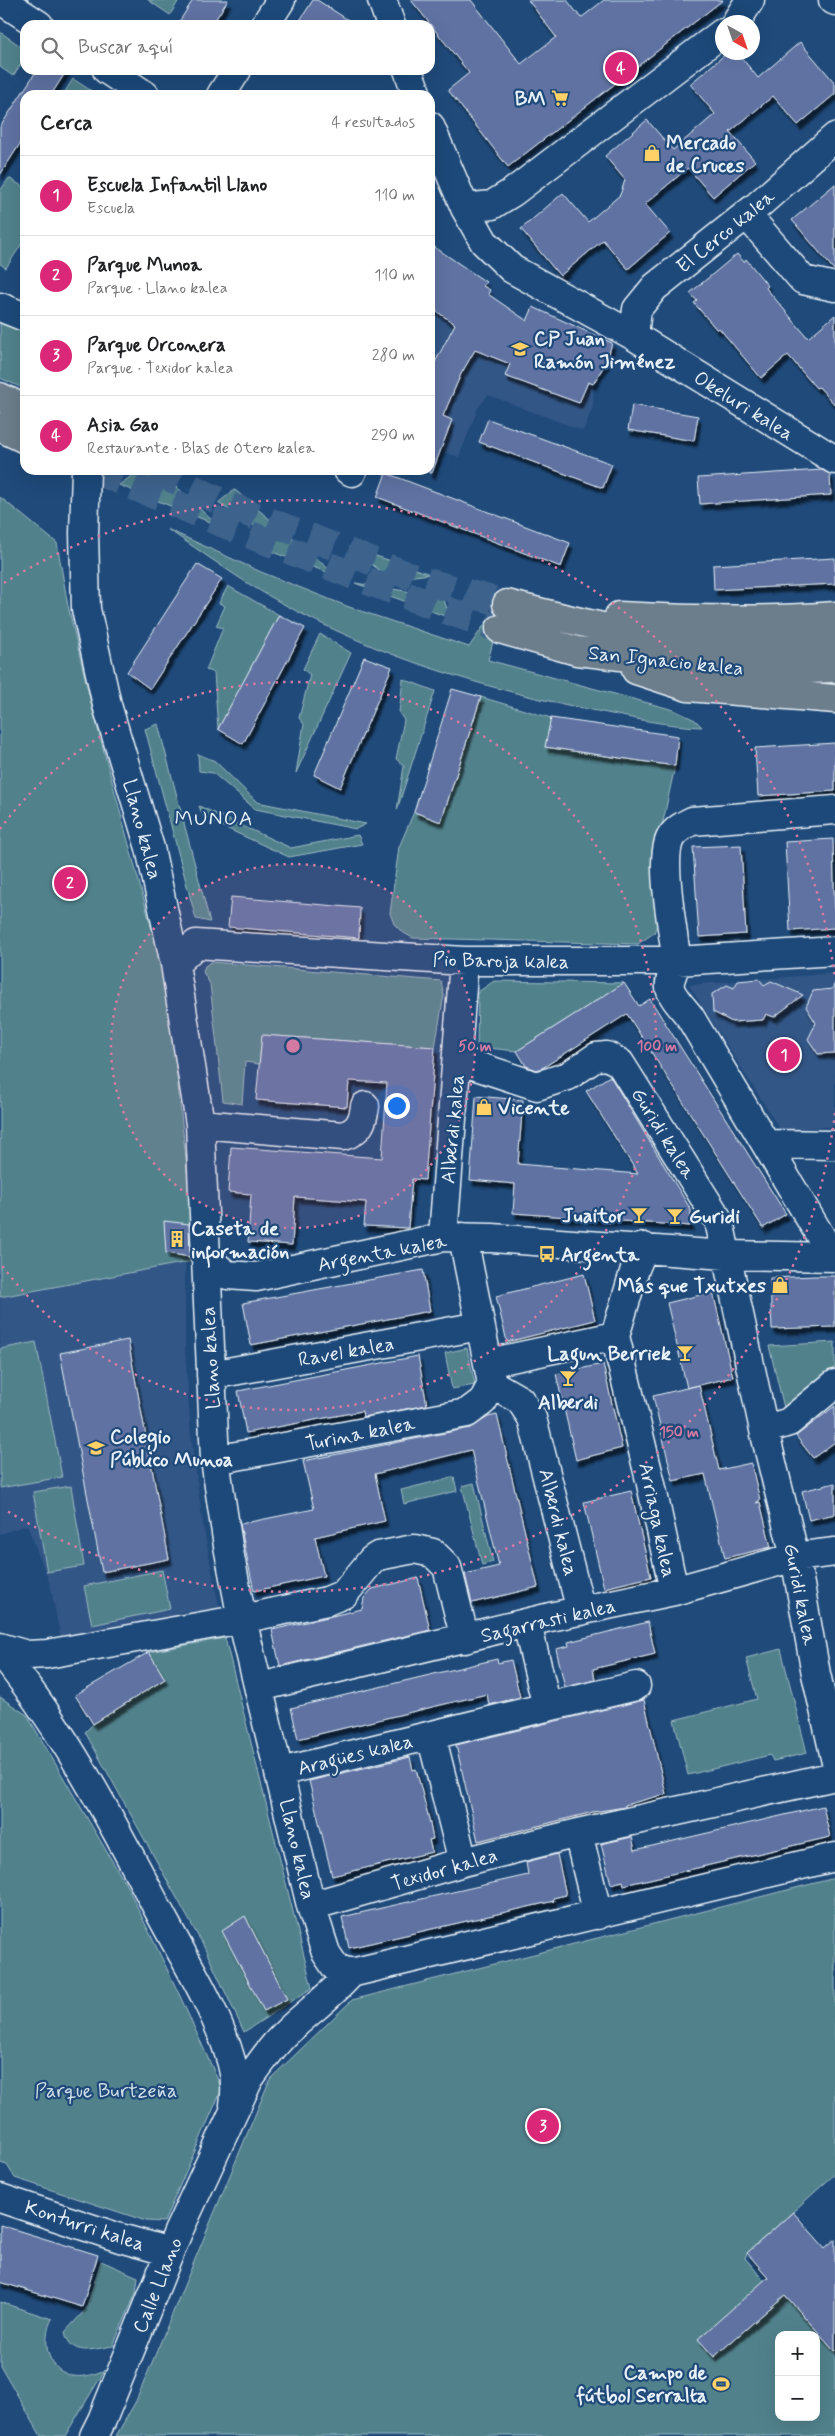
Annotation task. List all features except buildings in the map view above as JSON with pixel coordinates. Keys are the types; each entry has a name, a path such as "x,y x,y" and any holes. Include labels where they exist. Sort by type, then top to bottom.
{"main road":[{"path":"0,397 20,407"},
{"path":"0,427 20,436"},
{"path":"513,615 781,621 835,616"},
{"name":"San Ignacio kalea","path":"513,615 706,644 756,647 835,643"},
{"name":"San Ignacio kalea","path":"513,615 577,651 732,668 783,670 835,668"},
{"path":"577,651 688,687 835,699"}],"street":[{"path":"1,0 31,20"},
{"path":"269,20 281,0"},
{"path":"382,0 389,20"},
{"path":"740,15 750,0"},
{"path":"465,208 492,205 513,192 715,37"},
{"path":"115,75 137,90"},
{"path":"224,90 234,75"},
{"path":"410,75 415,90"},
{"name":"El Cerco kalea","path":"634,336 637,309 655,287 747,215 835,137"},
{"name":"Okeluri kalea","path":"435,138 465,208 484,242 512,269 634,336 835,460"},
{"path":"747,215 803,280 835,288"},
{"path":"0,307 20,315"},
{"name":"Llano kalea","path":"86,475 84,534 86,609 107,705 150,848 175,964 200,1124 215,1460 228,1546 242,1619 260,1687 311,1906 326,1953 336,1968 351,1973"},
{"path":"834,1257 690,1017 670,989 671,978 677,961 668,901 667,849 670,838 680,827 692,821 835,810"},
{"name":"Pio Baroja kalea","path":"175,964 196,944 464,961 677,961 835,951"},
{"name":"Alberdi kalea","path":"464,961 458,1060 453,1237 480,1326 490,1374 520,1400 532,1418 581,1611"},
{"name":"Guridi kalea","path":"458,1060 537,1086 568,1076 596,1057 607,1056 620,1063 719,1221 725,1255 735,1287 764,1430 795,1557 816,1674 835,1758"},
{"path":"200,1124 343,1136 352,1133 359,1127 363,1119 365,1106"},
{"path":"766,1144 835,1144"},
{"name":"Argenta kalea","path":"205,1257 227,1275 256,1277 453,1237 644,1247 725,1255 764,1254 834,1257"},
{"path":"490,1374 615,1336 635,1268 644,1247"},
{"path":"735,1287 748,1264 764,1254"},
{"name":"Ravel kalea","path":"211,1375 480,1326"},
{"name":"Arriaga kalea","path":"615,1336 652,1484 674,1591"},
{"name":"Turina kalea","path":"215,1460 467,1412 483,1401 490,1374"},
{"path":"764,1430 789,1422 835,1384"},
{"path":"0,1647 26,1655 47,1654 242,1619 337,1598 344,1594 372,1560 378,1556 419,1549 433,1552 447,1567 465,1639"},
{"name":"Sagarrasti kalea","path":"260,1687 581,1611 674,1591 795,1557 835,1552"},
{"path":"527,1624 547,1707"},
{"path":"0,1652 48,1715 124,1844 202,1992 223,2039 234,2072 236,2088 234,2109"},
{"path":"47,1654 40,1667 38,1680 48,1715"},
{"name":"Aragües kalea","path":"280,1772 636,1686"},
{"name":"Aragües kalea","path":"431,1735 463,1862"},
{"name":"Texidor kalea","path":"311,1906 463,1862 578,1833 835,1776"},
{"path":"578,1833 598,1915"},
{"path":"234,2109 259,2065 281,2039 335,1991 351,1973 835,1857"},
{"path":"223,2039 234,2048 246,2049 281,2039"},
{"name":"Calle Llano","path":"94,2436 170,2252 234,2109"},
{"name":"Konturri kalea","path":"0,2198 120,2238 170,2252"}],"shaded area":[{"name":"CP Juan Ramón Jiménez","path":"435,247 486,282 483,286 490,291 488,294 502,304 501,307 528,318 533,307 594,335 597,330 613,338 607,361 593,384 593,407 583,431 488,395 478,408 459,457 435,450"},
{"path":"835,973 835,1126 781,1131 689,985"},
{"name":"Colegio Público Munoa","path":"185,1262 185,1347 191,1436 203,1525 219,1607 61,1640 50,1584 27,1525 0,1534 0,1297"}],"green space":[{"path":"148,0 179,0 170,15"},
{"path":"0,32 20,46 20,66 13,76 0,67"},
{"path":"73,79 90,90 66,90"},
{"path":"9,178 20,185 20,247 6,268 0,264 0,191"},
{"path":"0,319 20,327 20,387 0,378"},
{"path":"133,475 164,475 217,525 119,485"},
{"path":"234,490 337,576 251,544 258,528 218,503"},
{"path":"0,497 57,543 68,606 92,707 159,956 170,1010 193,1226 193,1261 0,1297"},
{"path":"167,529 261,572 349,607 469,647 507,592 488,660 674,710 695,720 702,727 649,721 556,702 515,693 433,669 315,621 235,575"},
{"path":"349,547 430,574 391,579"},
{"path":"355,583 443,597 450,618"},
{"path":"228,586 279,615 218,729 214,673 206,670 223,628 216,626 225,606 219,603"},
{"path":"320,634 351,653 296,773 304,724 299,718 310,675 303,669"},
{"path":"403,679 435,691 397,810 404,766 396,759 404,720 399,713"},
{"path":"481,697 551,718 545,747 675,766 661,831 659,919 654,933 638,944 413,938 402,932 394,924 390,913 399,847 414,812 441,822"},
{"path":"158,724 210,922 196,919 145,729"},
{"path":"198,754 215,761 257,802 366,824 356,829 255,809 213,773 199,771"},
{"path":"199,806 291,848 358,835 362,844 289,857 204,818"},
{"path":"211,962 441,981 444,995 435,1047 262,1035 259,1064 245,1062 242,1104 223,1101 210,984 203,972 205,966"},
{"path":"494,981 624,983 517,1051 477,1047 478,992"},
{"path":"36,1342 62,1477 0,1488 0,1349"},
{"path":"835,1342 835,1367 785,1412 769,1346"},
{"path":"467,1348 475,1385 452,1389 445,1353"},
{"path":"454,1477 457,1491 404,1504 401,1490"},
{"path":"474,1483 493,1562 482,1565 462,1486"},
{"path":"71,1486 84,1566 47,1572 33,1492"},
{"path":"162,1570 170,1609 92,1625 84,1586"},
{"path":"225,1638 312,1988 244,2032 204,1947 85,1732 93,1724 165,1679 149,1652"},
{"path":"781,1649 807,1753 773,1761 770,1755 688,1775 674,1720 757,1699 746,1658"},
{"name":"Parque Burtzeña","path":"0,1697 27,1715 128,1888 222,2089 164,2222 146,2221 15,2178 7,2165 0,2163"},
{"path":"835,1878 835,2174 747,2253 745,2258 771,2289 776,2285 817,2331 775,2331 775,2421 820,2421 820,2334 835,2351 835,2436 116,2436 136,2401 270,2079 352,2000"},
{"path":"101,2261 138,2277 136,2293 113,2346 91,2350 78,2349 72,2346 65,2332 86,2309"},
{"path":"0,2302 52,2319 47,2335 48,2352 55,2366 62,2371 70,2375 83,2376 105,2370 65,2436 41,2436 0,2365"}],"tunnel":[{"path":"107,475 296,553 500,629"},
{"path":"165,475 230,506 417,579 507,604"}],"place":[{"name":"Asia Gao","path":"621,68"},
{"name":"BM","path":"560,98"},
{"name":"Mercado de Cruces","path":"652,153"},
{"name":"CP Juan Ramón Jiménez","path":"520,349"},
{"name":"Parque Munoa","path":"70,883"},
{"name":"Escuela Infantil Llano","path":"784,1055"},
{"name":"Vicente","path":"484,1107"},
{"name":"Juaitor","path":"639,1215"},
{"name":"Guridi","path":"675,1216"},
{"name":"Caseta de información","path":"177,1239"},
{"name":"Argenta","path":"547,1254"},
{"name":"Más que Txutxes","path":"780,1285"},
{"name":"Lagun Berriek","path":"685,1353"},
{"name":"Alberdi","path":"568,1378"},
{"name":"Colegio Público Munoa","path":"96,1448"},
{"name":"Parque Orconera","path":"543,2126"},
{"name":"Campo de fútbol Serralta","path":"721,2384"}],"district":[{"name":"MUNOA","path":"214,818"}]}
